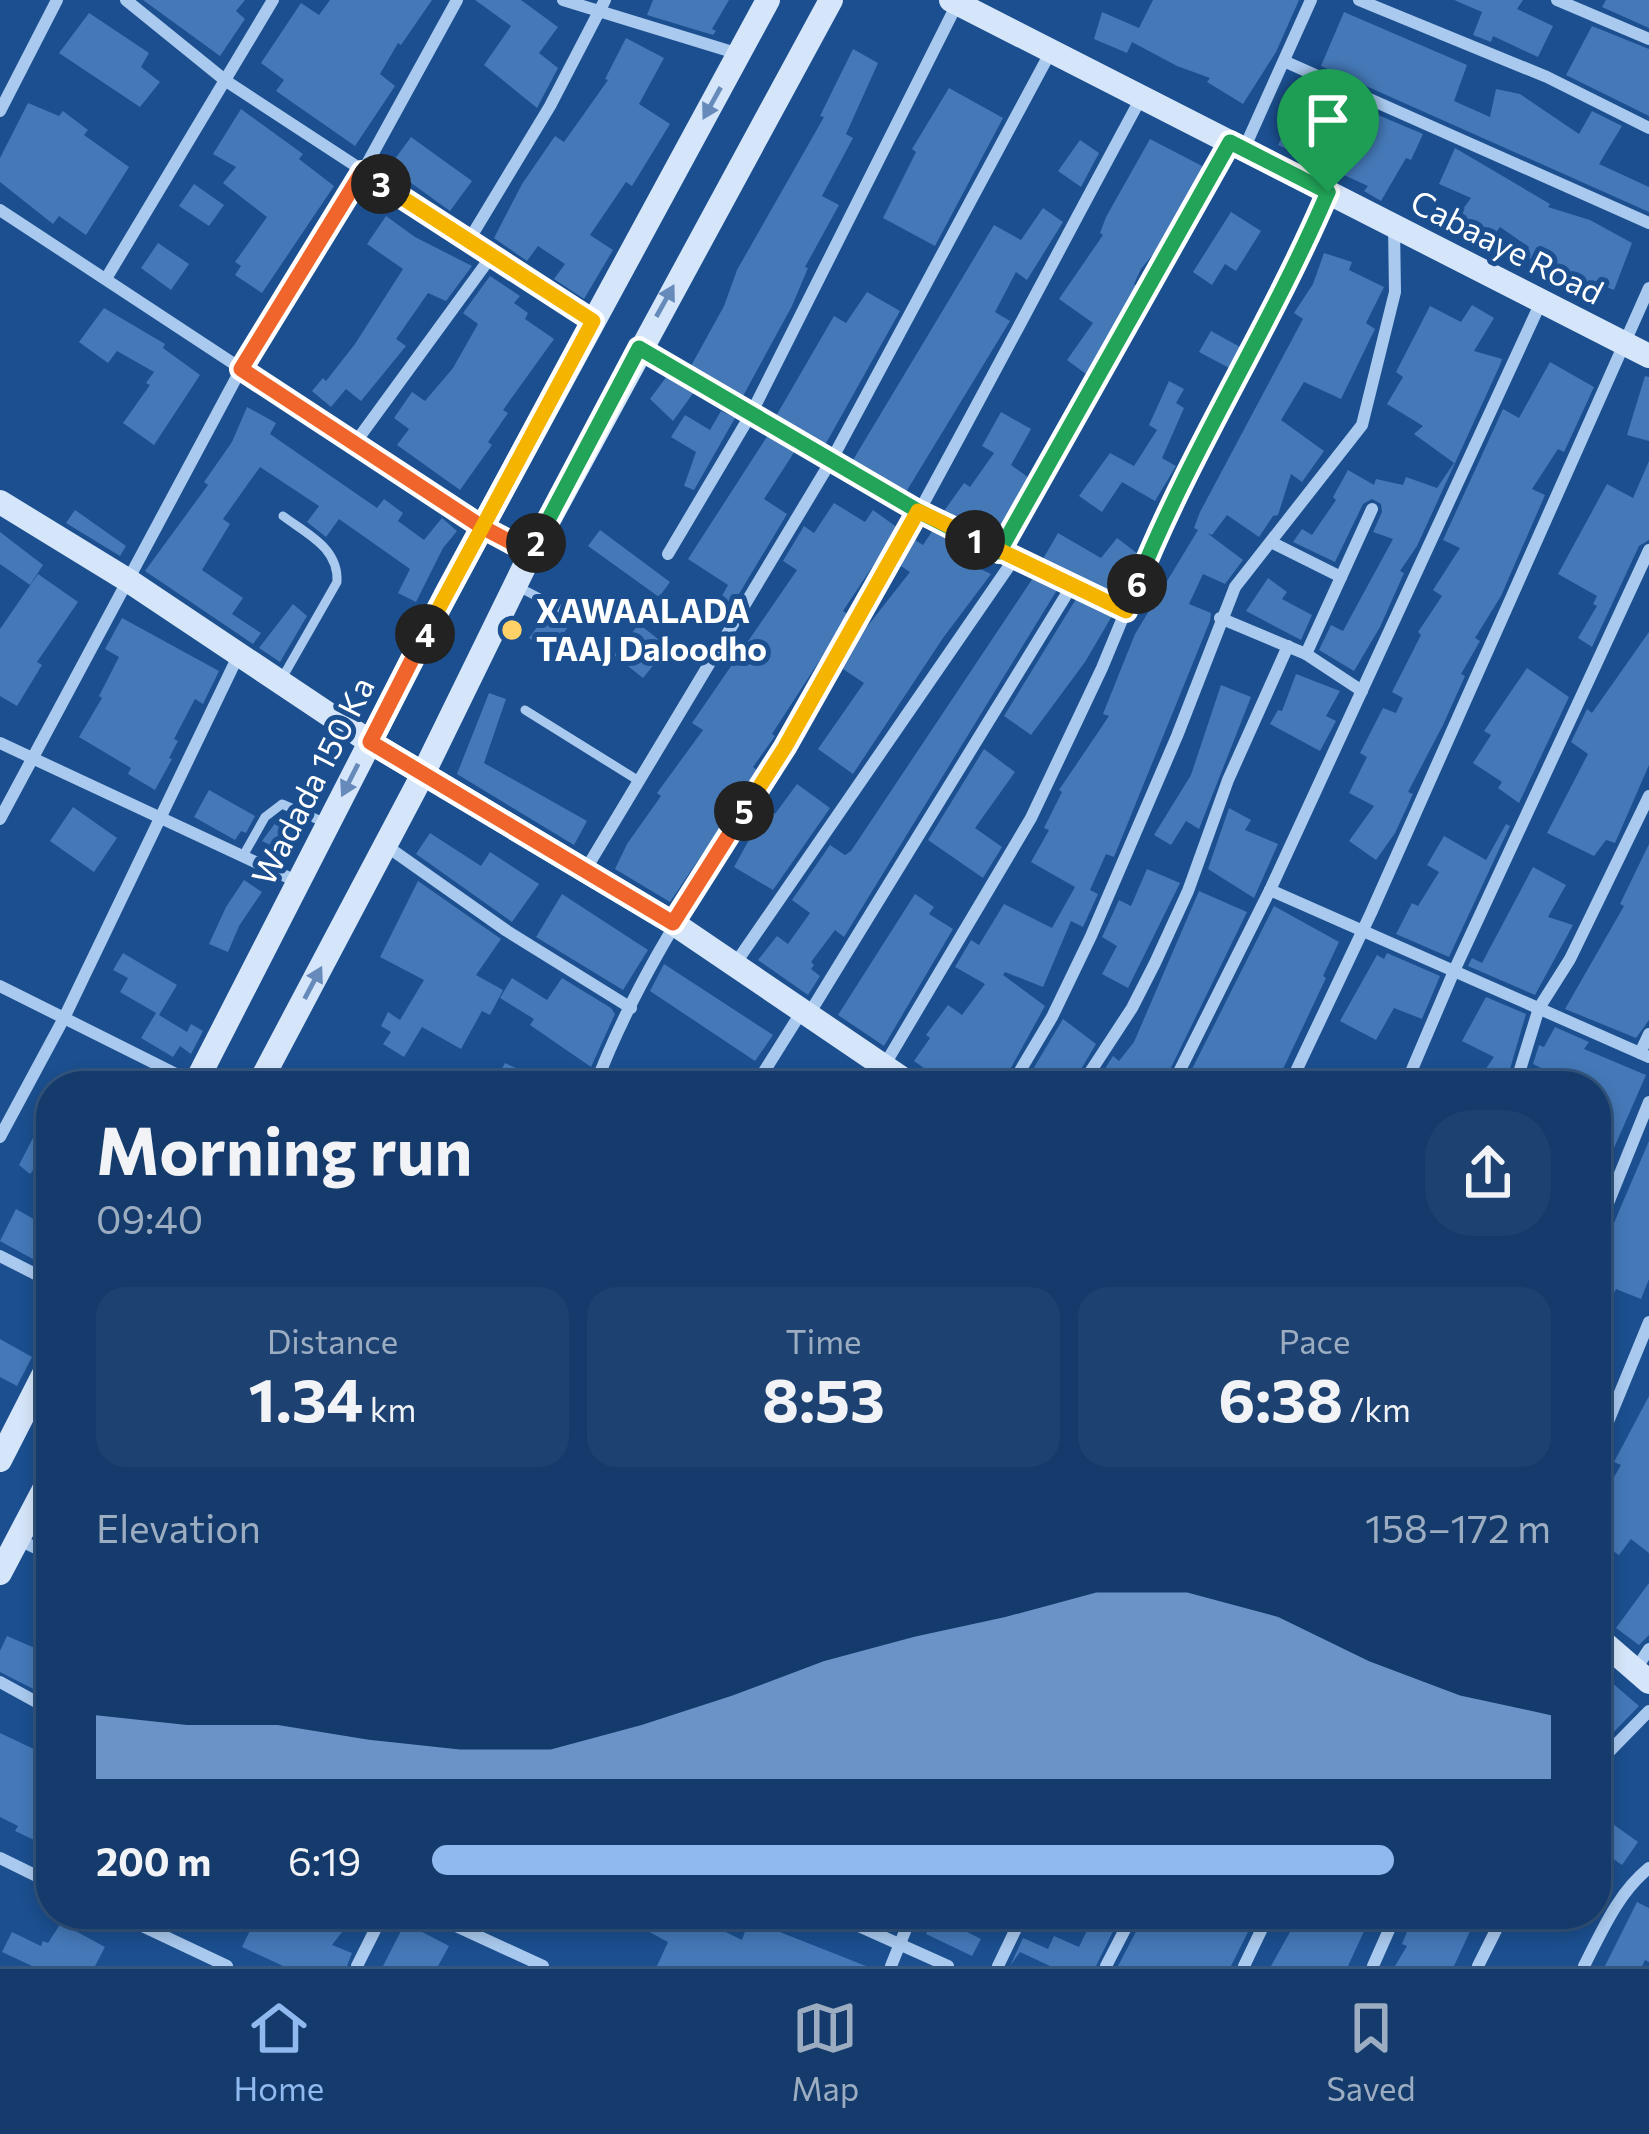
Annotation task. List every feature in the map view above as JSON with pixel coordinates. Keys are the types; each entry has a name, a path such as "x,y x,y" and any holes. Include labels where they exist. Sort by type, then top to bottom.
{"street":[{"path":"0,111 57,0"},
{"path":"126,0 226,81 593,321"},
{"path":"107,277 273,0"},
{"path":"0,819 241,369 362,172 457,0"},
{"path":"563,0 603,6 739,54"},
{"name":"Wadada 150 Ka","path":"203,1071 482,527 768,0"},
{"path":"266,1071 639,348 831,0"},
{"path":"999,552 1286,62 1311,0"},
{"path":"1360,0 1547,76 1649,128"},
{"path":"1557,0 1649,39"},
{"path":"668,554 751,414 954,2"},
{"name":"Cabaaye Road","path":"954,2 1649,356"},
{"path":"469,240 550,106 603,6"},
{"path":"586,869 831,461 1050,53"},
{"path":"1286,62 1649,223"},
{"path":"602,1071 673,923 785,747 1141,98"},
{"path":"887,1071 1031,818 1185,475 1296,267 1328,192"},
{"path":"0,210 482,527 531,553"},
{"path":"1020,1071 1091,936 1235,587 1362,425 1395,292 1394,226"},
{"path":"355,443 493,254"},
{"path":"1296,1071 1649,288"},
{"path":"1180,1071 1270,890 1541,302"},
{"path":"639,348 918,511 1126,611"},
{"path":"0,502 129,581 370,742 673,923 805,1013 880,1071"},
{"path":"1306,654 1372,509"},
{"path":"1271,542 1341,577"},
{"path":"1411,1071 1649,550"},
{"path":"734,965 1014,560"},
{"path":"765,1071 1071,587"},
{"path":"1220,618 1306,654 1362,691"},
{"path":"1091,1071 1155,963 1188,891 1221,795 1288,646"},
{"path":"0,1137 64,1018 239,654"},
{"path":"0,742 298,882"},
{"path":"1519,1071 1539,1008 1570,959 1649,796"},
{"path":"386,845 507,931 631,1008"},
{"path":"1270,890 1644,1055 1649,1034"},
{"path":"0,986 168,1071"},
{"path":"1611,1196 1649,1102"},
{"path":"0,1256 36,1274"},
{"path":"1611,1414 1649,1322"},
{"path":"0,1460 36,1389"},
{"path":"0,1573 9,1536 36,1497"},
{"path":"1611,1646 1644,1667"},
{"path":"0,1682 36,1702"},
{"path":"1611,1750 1649,1711"},
{"path":"0,1858 36,1875"},
{"path":"1611,1916 1632,1882 1649,1868"},
{"path":"149,1929 227,1966"},
{"path":"357,1966 376,1929"},
{"path":"463,1929 543,1966"},
{"path":"866,1929 949,1966"},
{"path":"891,1966 906,1929"},
{"path":"998,1966 1016,1929"},
{"path":"1106,1966 1125,1929"},
{"path":"1244,1966 1262,1929"},
{"path":"1373,1966 1389,1929"},
{"path":"1478,1966 1496,1929"},
{"path":"1584,1966 1604,1929"}],"lane":[{"path":"281,681 337,582 338,567 329,550 283,516"},
{"path":"515,585 585,620 600,620 631,607"},
{"path":"525,710 639,782"},
{"path":"243,856 265,817 281,804 328,824"}],"building":[{"path":"143,0 245,0 236,11 245,19 220,56"},
{"path":"330,0 432,0 380,74 395,86 355,146 276,91 284,80 261,63 301,3 319,15"},
{"path":"475,0 521,0 558,27 539,53 558,68 537,108 484,65 511,26"},
{"path":"653,0 729,0 713,35 647,15"},
{"path":"1153,0 1299,0 1276,52 1243,104 1207,82 1210,78 1132,42 1127,53 1094,39 1102,12 1139,28"},
{"path":"1454,0 1523,0 1517,9 1553,26 1538,57 1493,36 1491,42 1473,35 1482,12"},
{"path":"1606,0 1649,0 1649,28 1602,7"},
{"path":"1344,12 1467,65 1454,101 1490,117 1496,89 1520,94 1579,134 1592,111 1622,126 1599,164 1649,187 1649,212 1321,66"},
{"path":"89,13 149,53 141,67 160,82 140,107 59,53"},
{"path":"1592,26 1649,49 1649,116 1566,75"},
{"path":"626,38 664,58 639,104 670,124 632,186 626,182 590,235 613,250 584,299 554,279 565,264 538,246 527,261 494,238 522,184 555,136 564,142 608,80"},
{"path":"853,49 878,63 846,134 853,138 822,196 839,205 743,396 691,366 724,306 737,270 824,117 820,116"},
{"path":"1307,85 1423,134 1411,160 1406,158 1381,201 1364,191 1368,186 1278,145"},
{"path":"949,88 1003,118 935,246 883,218 916,152 912,149"},
{"path":"28,103 59,116 63,111 88,130 84,135 129,167 86,235 59,216 53,224 0,182 0,158"},
{"path":"241,109 303,154 299,159 334,186 262,293 235,275 241,266 235,262 267,217 223,183 236,167 213,154"},
{"path":"411,137 472,181 450,211 389,167"},
{"path":"1150,139 1204,167 1159,247 1141,269 1137,286 1086,374 1067,360 1093,323 1059,299 1103,235 1106,217"},
{"path":"1080,140 1099,153 1081,187 1058,171"},
{"path":"1455,148 1550,204 1548,207 1590,220 1632,243 1614,290 1556,274 1524,255 1529,247 1500,227 1486,246 1453,223 1471,198 1439,184"},
{"path":"194,184 224,205 209,226 179,206"},
{"path":"1043,208 1063,222 1027,280 1016,272 995,312 1010,321 906,492 853,460 994,225 1021,240"},
{"path":"1231,212 1261,231 1236,271 1225,264 1212,285 1193,272"},
{"path":"386,216 472,266 446,301 428,293 396,339 406,346 361,401 346,389 331,407 312,391 355,344 403,269 367,244"},
{"path":"158,243 189,264 171,290 141,268"},
{"path":"1324,253 1352,262 1349,270 1384,287 1366,323 1375,329 1341,399 1304,382 1281,420 1324,451 1302,482 1291,474 1278,515 1259,537 1227,515 1212,535 1207,533 1243,560 1225,584 1203,574 1189,604 1211,613 1210,621 1114,857 1106,854 1090,890 1098,894 1083,927 1071,921 1043,987 1003,975 1045,1006 1009,1071 928,1071 914,1061 930,1038 926,1035 948,1005 962,1015 985,984 955,967 971,940 979,945 1004,904 1052,928 1075,887 1031,862 1049,830 1044,828 1059,790 1109,716 1103,714 1135,634 1198,530 1194,528 1200,512 1303,319 1294,313 1313,284"},
{"path":"490,276 520,296 514,303 528,313 525,319 554,339 503,410 508,413 488,442 492,445 460,490 397,445 409,429 394,418 412,392 425,401 453,368 478,324 463,313"},
{"path":"867,292 900,311 825,445 776,416 834,316 846,323"},
{"path":"1472,305 1494,318 1474,351 1502,359 1417,546 1400,571 1404,573 1380,627 1354,671 1319,650 1331,625 1343,631 1393,539 1373,532 1381,504 1372,499 1363,504 1335,562 1293,542 1302,529 1312,535 1336,500 1333,497 1348,470 1374,485 1376,479 1403,485 1406,477 1437,488 1454,463 1414,434 1423,426 1387,404 1403,377 1396,372 1430,306 1461,322"},
{"path":"104,308 165,344 163,348 200,375 154,445 123,423 154,372 117,351 108,363 79,342"},
{"path":"1211,331 1242,348 1231,369 1199,352"},
{"path":"1550,362 1594,387 1564,452 1558,449 1532,489 1545,495 1501,596 1475,638 1480,641 1408,792 1413,794 1395,833 1376,860 1349,841 1374,806 1349,793 1367,757 1360,753 1383,708 1396,713 1403,698 1392,692 1421,635 1418,632 1442,596 1433,590 1460,548 1443,540 1503,409 1519,418"},
{"path":"667,376 694,392 673,421 650,399"},
{"path":"1645,376 1649,377 1649,441 1627,435"},
{"path":"1169,381 1184,389 1176,403 1184,408 1162,458 1176,466 1155,501 1122,482 1102,512 1079,496 1110,453 1134,466 1157,430 1149,425"},
{"path":"247,407 276,423 270,434 377,508 384,499 403,513 398,521 424,540 442,518 457,531 443,548 416,602 398,593 410,569 339,519 326,537 307,522 319,506 260,467 223,519 230,524 202,570 243,598 232,614 261,633 253,644 145,571 208,485 204,482 232,442"},
{"path":"721,411 735,418 694,490 684,486 696,452 671,437 685,415 710,430"},
{"path":"1001,412 1031,429 1011,465 1029,478 995,536 944,511 964,483 970,487 994,453 982,446"},
{"path":"768,435 795,451 764,499 787,514 730,609 718,603 728,585 688,559"},
{"path":"1649,461 1649,540 1639,546 1592,647 1578,638 1597,606 1593,604 1597,596 1558,574 1607,484 1633,498"},
{"path":"834,503 865,522 873,510 898,528 843,611 849,615 772,734 753,767 758,771 670,902 615,869 661,796 657,793 703,730 692,723 797,570 783,561 804,526 814,533"},
{"path":"75,510 126,546 120,556 66,523"},
{"path":"600,530 670,582 659,597 588,546"},
{"path":"933,530 982,554 974,566 991,574 853,774 818,749 864,683 843,669 866,628 910,572 901,566 915,540 923,545"},
{"path":"0,532 43,565 30,585 0,564"},
{"path":"1058,533 1101,558 1117,538 1138,554 1120,597 1043,559"},
{"path":"38,574 78,602 37,662 42,665 17,706 0,696 0,629"},
{"path":"1033,578 1057,590 844,937 835,930 811,962 811,969 820,976 808,995 758,960 777,936 788,944 810,913 792,900 830,845 845,855 851,851"},
{"path":"1268,578 1287,592 1282,599 1312,615 1301,640 1246,611"},
{"path":"1076,599 1112,616 1031,735 1004,716"},
{"path":"293,604 307,616 280,662 259,648"},
{"path":"548,612 568,627 549,653 529,638"},
{"path":"122,618 219,671 203,704 195,699 155,790 128,774 131,768 79,737 119,657 105,649"},
{"path":"639,624 668,647 643,678 614,655"},
{"path":"1649,632 1649,765 1615,843 1606,840 1594,856 1547,833 1588,754 1571,742 1587,709 1592,713"},
{"path":"1527,668 1569,697 1519,803 1498,788 1502,782 1473,763 1491,735 1484,731"},
{"path":"1296,674 1340,691 1326,716 1336,721 1320,751 1270,724 1278,710 1282,711"},
{"path":"1221,685 1251,697 1199,829 1186,821 1171,845 1154,835 1191,775"},
{"path":"489,693 506,699 484,763 587,821 574,845 457,774"},
{"path":"984,749 1015,772 975,828 1002,847 983,878 928,840"},
{"path":"797,784 830,808 773,890 734,867 766,809 775,814"},
{"path":"209,790 255,816 246,833 241,831 235,840 194,817"},
{"path":"73,807 117,838 94,872 50,841"},
{"path":"1229,808 1251,820 1245,830 1278,844 1254,898 1208,869"},
{"path":"279,818 299,827 286,853 262,841"},
{"path":"1506,824 1510,826 1449,957 1396,934 1412,903 1418,906 1439,872 1427,865 1444,836 1486,860"},
{"path":"430,833 481,866 490,852 539,884 512,922 416,854"},
{"path":"1649,844 1649,1020 1636,1038 1565,1009 1624,906 1620,904"},
{"path":"1533,867 1566,885 1548,917 1573,925 1535,995 1468,966 1472,958 1482,963"},
{"path":"1147,869 1180,883 1128,988 1102,974 1117,946 1102,937 1119,900 1131,906"},
{"path":"244,880 262,892 228,952 209,944"},
{"path":"418,881 501,939 476,975 503,990 490,1015 482,1011 461,1049 422,1027 404,1057 383,1044 391,1032 381,1026 388,1012 400,1020 424,980 380,957"},
{"path":"1199,891 1247,912 1169,1071 1104,1071 1113,1056 1119,1061 1134,1042"},
{"path":"562,894 648,950 623,990 536,937"},
{"path":"915,894 934,907 929,914 953,929 884,1046 838,1015"},
{"path":"1274,906 1339,942 1282,1071 1191,1071"},
{"path":"123,953 177,985 159,1015 187,1032 191,1024 203,1031 191,1054 180,1046 173,1057 141,1038 156,1013 120,992 128,978 113,970"},
{"path":"1387,953 1440,976 1422,1019 1394,1008 1376,1040 1340,1021 1377,955 1384,959"},
{"path":"664,964 773,1035 755,1061 650,991"},
{"path":"512,978 547,1000 562,978 611,1008 615,1014 591,1067 530,1025 534,1019 500,998"},
{"path":"1486,997 1526,1014 1509,1071 1484,1071 1494,1057 1462,1041"},
{"path":"1063,1019 1096,1044 1080,1071 1032,1071"},
{"path":"1555,1027 1589,1042 1584,1049 1646,1075 1611,1155 1611,1071 1547,1071 1533,1064 1539,1045 1544,1047"},
{"path":"33,1138 36,1166 30,1174 19,1165"},
{"path":"1649,1141 1649,1279 1641,1299 1616,1289 1611,1298 1611,1230"},
{"path":"16,1209 36,1220 36,1261 0,1241"},
{"path":"0,1339 32,1357 17,1386 0,1377"},
{"path":"1649,1396 1649,1553 1631,1539 1619,1555 1611,1554 1611,1482 1621,1465 1614,1462"},
{"path":"1649,1583 1649,1635 1639,1645 1616,1628"},
{"path":"7,1636 36,1649 36,1690 0,1672 0,1651"},
{"path":"1611,1682 1639,1706 1611,1735"},
{"path":"0,1733 36,1750 36,1841 0,1817"},
{"path":"1611,1823 1638,1842 1622,1865 1611,1857"},
{"path":"1637,1902 1649,1908 1649,1962 1605,1966"},
{"path":"57,1929 72,1929 105,1947 95,1966 32,1966 2,1952 12,1932 41,1946 43,1941 48,1943"},
{"path":"251,1929 344,1929 332,1945 352,1953 347,1966 283,1966 242,1947"},
{"path":"402,1929 416,1929 449,1946 438,1966 383,1966"},
{"path":"644,1929 720,1929 742,1940 746,1929 772,1929 866,1966 657,1966 668,1942"},
{"path":"928,1929 961,1929 981,1939 972,1956 926,1934"},
{"path":"1088,1929 1114,1929 1096,1966 1050,1966 1020,1952 1010,1966 1023,1938 1048,1949 1054,1936 1079,1947"},
{"path":"1137,1929 1250,1929 1231,1966 1118,1966"},
{"path":"1292,1929 1365,1929 1348,1966 1271,1966"},
{"path":"1408,1929 1471,1929 1454,1966 1395,1966 1407,1946 1402,1944"}],"place":[{"name":"XAWAALADA TAAJ Daloodho","path":"512,630"}],"route":[{"path":"1328,192 1230,142 999,552 918,511 639,348 531,553 482,527 241,369 362,172 593,321 482,527 447,592 370,742 673,923 785,747 918,511 1014,560 1126,611 1185,475 1296,267 1328,192"}]}
